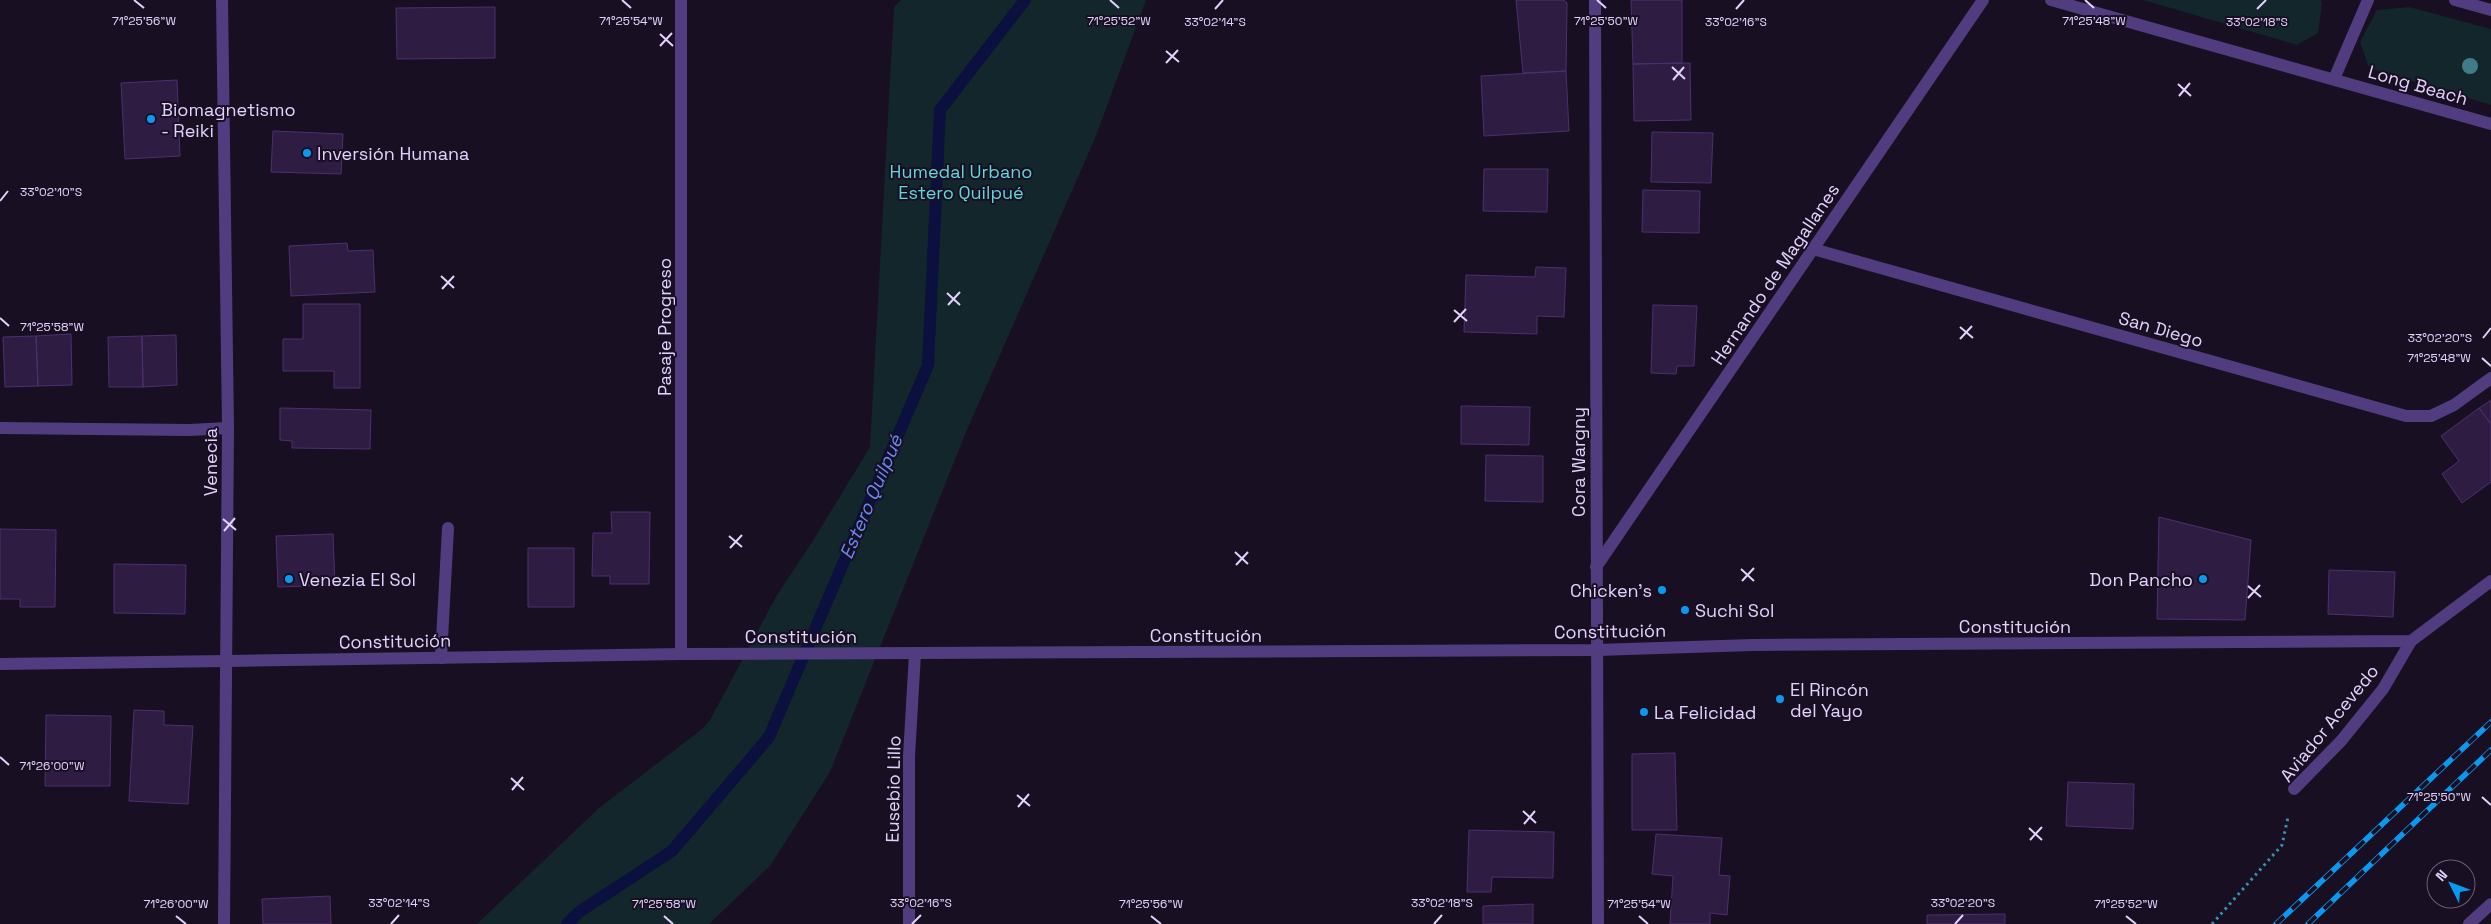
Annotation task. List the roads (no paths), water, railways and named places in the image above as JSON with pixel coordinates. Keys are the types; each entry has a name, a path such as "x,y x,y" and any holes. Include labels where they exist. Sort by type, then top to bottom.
{"street":[{"name":"Venecia","path":"222,0 228,428 224,924"},
{"name":"Pasaje Progreso","path":"681,0 681,654"},
{"name":"Cora Wargny","path":"1595,0 1598,924"},
{"name":"Hernando de Magallanes","path":"1596,567 1982,0"},
{"name":"Long Beach","path":"2051,0 2334,78 2491,124"},
{"path":"2334,78 2368,0"},
{"path":"2455,0 2491,10"},
{"name":"San Diego","path":"1813,249 2406,416 2431,416 2454,405 2491,378"},
{"path":"0,428 189,430 228,428"},
{"path":"441,658 448,528"},
{"path":"2411,641 2491,581"},
{"name":"Constitución","path":"0,664 748,653 914,654 1597,650 1752,645 2411,641"},
{"name":"Aviador Acevedo","path":"2294,790 2341,741 2384,689 2411,641"},
{"name":"Eusebio Lillo","path":"909,924 909,756 914,654"},
{"path":"2469,924 2491,904"}],"waterway":[{"name":"Estero Quilpué","path":"567,924 579,912 672,851 769,737 928,365 940,110 1025,0"}],"railway":[{"path":"2276,924 2491,722"},
{"path":"2308,924 2491,750"}],"place":[{"name":"Biomagnetismo - Reiki","path":"151,119"},
{"name":"Inversión Humana","path":"307,153"},
{"name":"Venezia El Sol","path":"289,579"},
{"name":"Don Pancho","path":"2203,579"},
{"name":"Chicken's","path":"1662,590"},
{"name":"Suchi Sol","path":"1685,610"},
{"name":"El Rincón del Yayo","path":"1780,699"},
{"name":"La Felicidad","path":"1644,712"}],"park label":[{"name":"Humedal Urbano Estero Quilpué","path":"961,181"}]}
